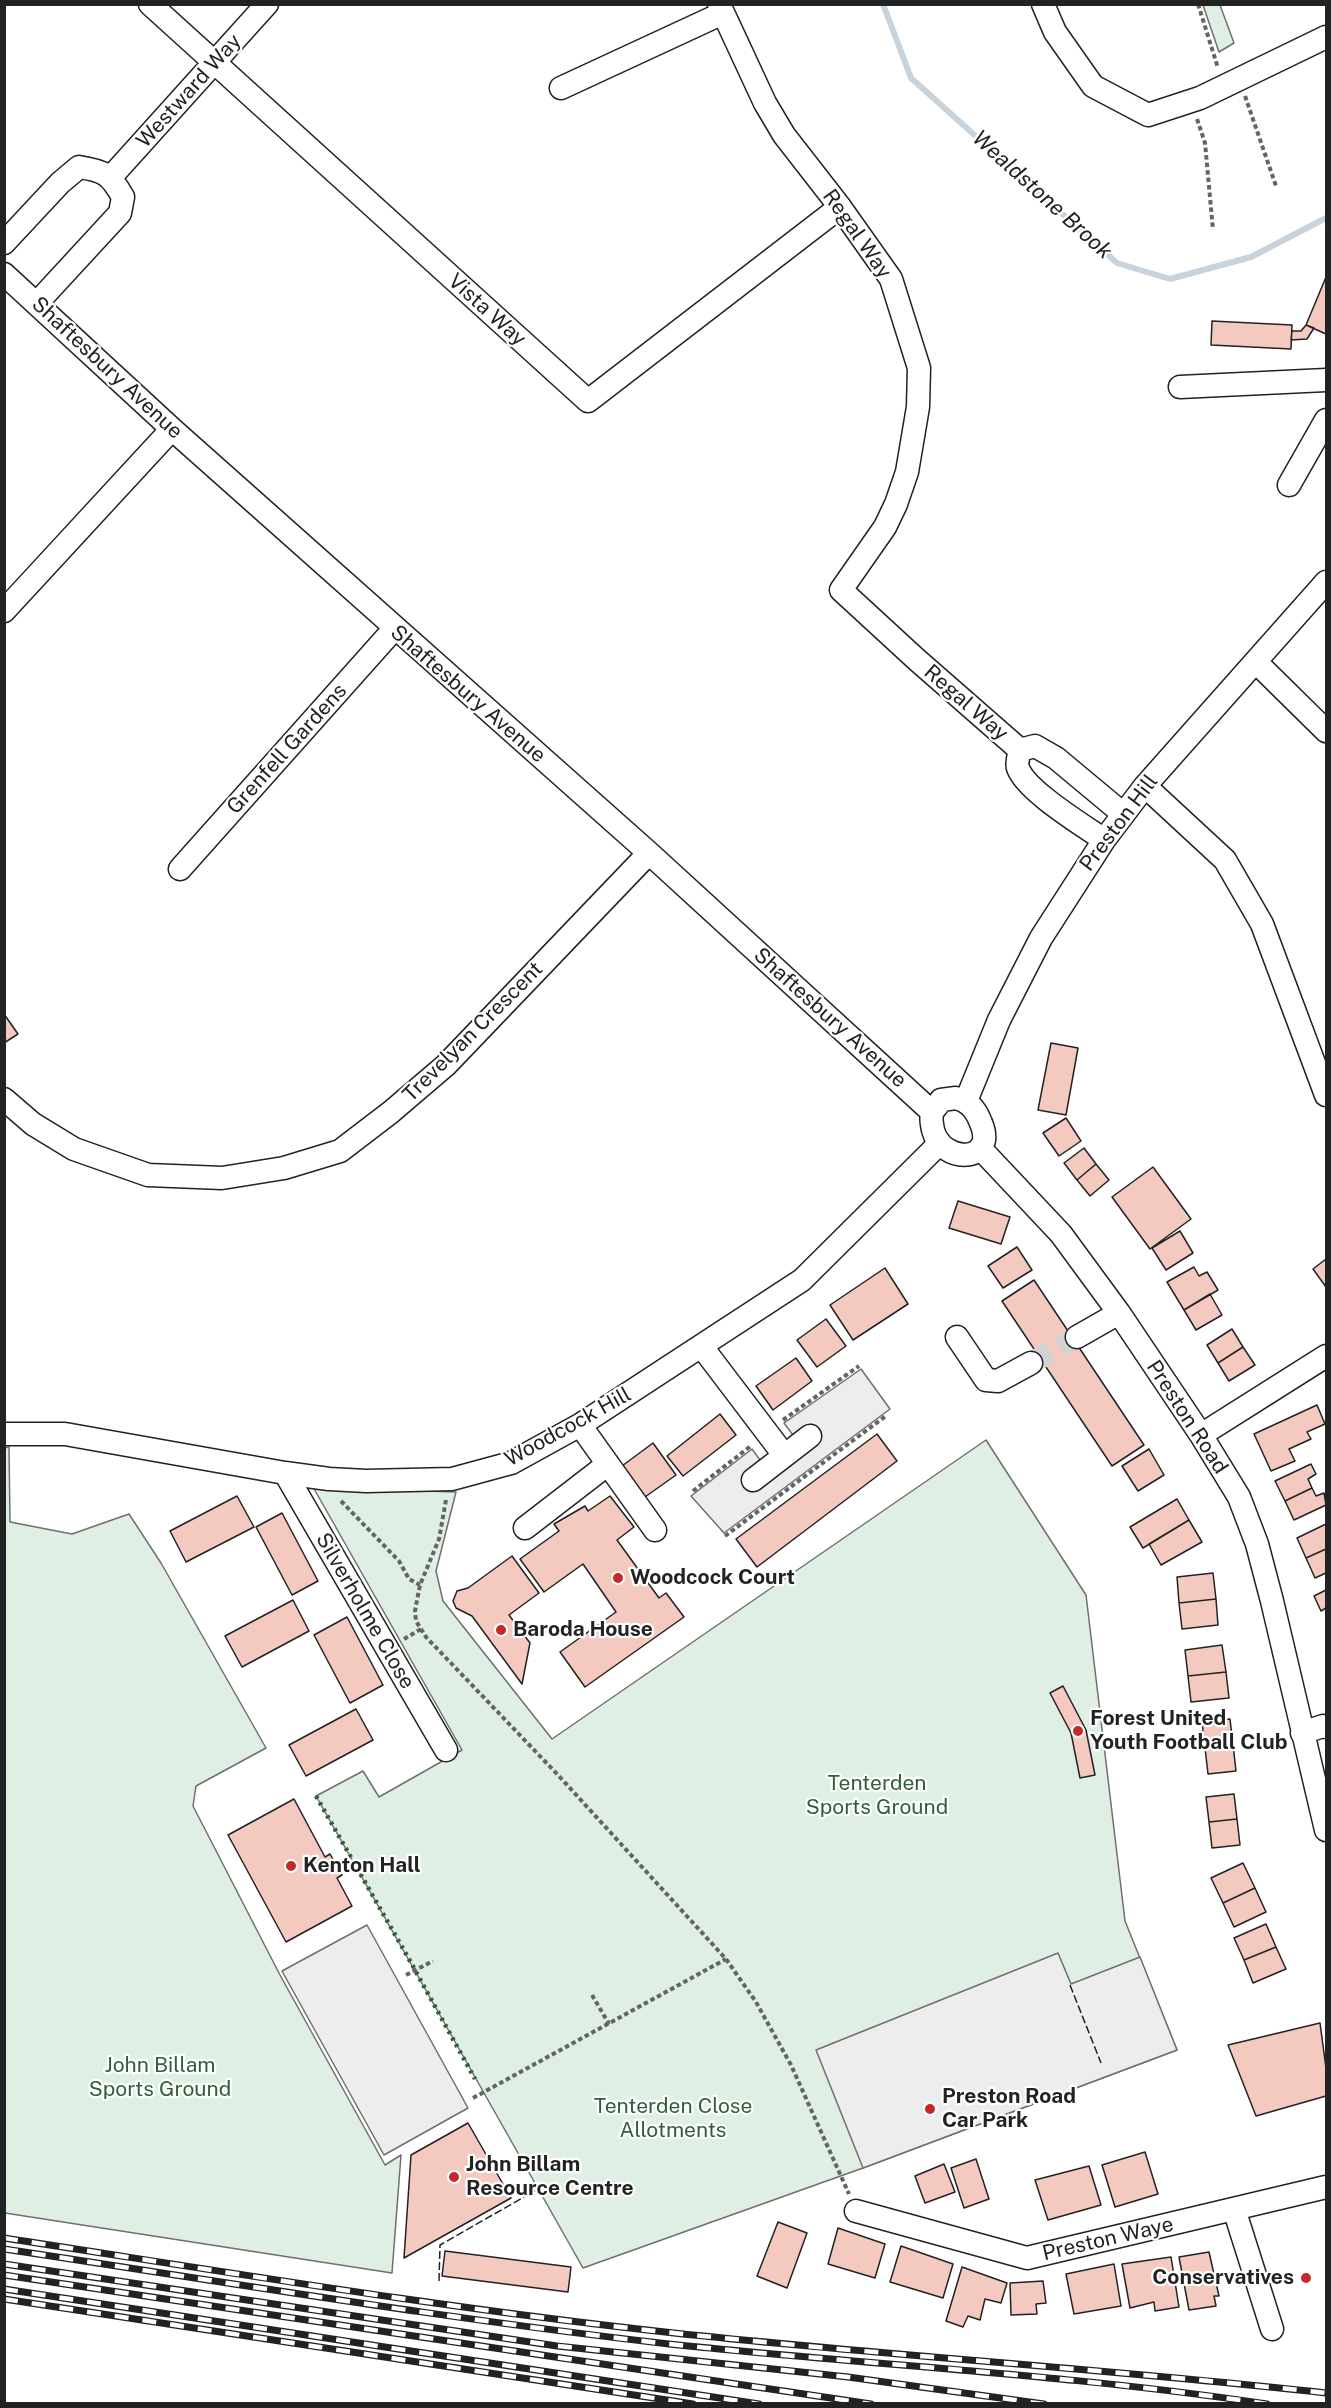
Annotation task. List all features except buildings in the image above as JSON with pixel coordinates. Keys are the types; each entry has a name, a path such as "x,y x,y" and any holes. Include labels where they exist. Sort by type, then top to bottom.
{"street":[{"name":"Vista Way","path":"150,4 588,401 840,207"},
{"name":"Westward Way","path":"111,177 267,4"},
{"path":"1043,4 1055,32 1093,86 1148,115 1191,101 1326,37"},
{"path":"561,88 721,9"},
{"name":"Regal Way","path":"721,9 765,103 784,135 840,207 891,279 919,368 918,407 907,472 896,504 885,527 841,590 1020,750"},
{"path":"4,243 78,167 92,169 111,177 123,196 120,213 37,303"},
{"name":"Shaftesbury Avenue","path":"4,274 171,429 649,853 932,1112"},
{"path":"1180,387 1326,380"},
{"path":"1289,485 1326,420"},
{"path":"4,611 171,429"},
{"name":"Preston Hill","path":"966,1101 999,1020 1041,938 1122,813 1326,582"},
{"name":"Grenfell Gardens","path":"180,869 394,629"},
{"path":"1256,662 1326,731"},
{"name":"Regal Way","path":"1020,750 1035,746 1056,758 1122,813"},
{"name":"Regal Way","path":"1020,750 1017,766 1026,782 1057,808 1104,840"},
{"path":"1145,786 1225,860 1262,924 1326,1095"},
{"name":"Trevelyan Crescent","path":"4,1099 33,1124 74,1149 148,1175 222,1178 284,1168 340,1151 391,1112 446,1065 649,853"},
{"path":"956,1098 966,1101 976,1111 983,1126 984,1141 981,1148 972,1155 955,1154 940,1143 931,1120 932,1112 941,1100 956,1098"},
{"name":"Woodcock Hill","path":"4,1434 65,1434 329,1479 366,1481 452,1479 511,1463 580,1425 802,1280 940,1143"},
{"name":"Preston Road","path":"981,1148 1061,1234 1119,1312 1202,1435 1239,1497 1257,1544 1326,1830"},
{"path":"1077,1336 1119,1312"},
{"path":"957,1337 986,1380 998,1381 1031,1363"},
{"path":"702,1347 784,1455"},
{"path":"1202,1435 1326,1356"},
{"path":"580,1425 655,1530"},
{"path":"753,1480 810,1436"},
{"path":"525,1528 608,1464"},
{"name":"Silverholme Close","path":"285,1473 446,1750"},
{"path":"1302,1733 1326,1727"},
{"name":"Preston Waye","path":"856,2211 1027,2258 1326,2187"},
{"path":"1234,2209 1272,2330"}],"path":[{"path":"1198,4 1276,186"},
{"path":"1191,101 1205,143 1213,230"},
{"path":"774,1426 859,1366"},
{"path":"725,1536 887,1415"},
{"path":"693,1491 759,1441"},
{"path":"329,1479 337,1498 399,1561 409,1579 420,1586"},
{"path":"452,1479 439,1539 420,1586 415,1611 416,1621 426,1637 558,1775 726,1959 756,2002 791,2065 856,2211"},
{"path":"473,2098 726,1959"},
{"path":"406,1975 433,1961"},
{"path":"592,1995 609,2024"}],"green space":[{"path":"1203,5 1220,5 1234,43 1219,52"},
{"name":"Tenterden Sports Ground","path":"986,1440 1086,1595 1125,1921 1177,2050 863,2168 583,2268 316,1796 363,1771 379,1797 462,1750 313,1487 456,1492 436,1571 443,1601 552,1739"},
{"name":"John Billam Sports Ground","path":"9,1447 10,1522 72,1534 129,1514 161,1563 266,1748 196,1786 193,1806 280,1975 385,2165 401,2155 392,2273 5,2213 4,1448"}],"shaded area":[{"path":"861,1369 890,1409 724,1533 691,1496 752,1449 771,1475 804,1450 784,1423"},
{"path":"367,1925 468,2108 384,2155 282,1971"},
{"name":"Preston Road Car Park","path":"1058,1953 1071,1984 1140,1957 1177,2050 863,2168 816,2050"}],"waterway":[{"name":"Wealdstone Brook","path":"883,4 911,78 1117,263 1170,279 1251,257 1326,218"}],"tunnel":[{"path":"1031,1363 1077,1337"}],"railway":[{"path":"4,2238 506,2313 674,2333 1326,2393"},
{"path":"4,2249 420,2312 586,2334 669,2344 1118,2385 1267,2404"},
{"path":"4,2264 557,2346 848,2377 1044,2404"},
{"path":"4,2275 871,2404"},
{"path":"4,2289 759,2404"},
{"path":"4,2299 693,2404"}],"hedge":[{"path":"316,1796 414,1968"},
{"path":"416,1972 475,2079"}],"fence":[{"path":"1070,1985 1101,2063"},
{"path":"439,2281 440,2245 538,2189"}],"place":[{"name":"Woodcock Court","path":"618,1578"},
{"name":"Baroda House","path":"501,1630"},
{"name":"Forest United Youth Football Club","path":"1078,1731"},
{"name":"Kenton Hall","path":"291,1866"},
{"name":"Preston Road Car Park","path":"930,2109"},
{"name":"John Billam Resource Centre","path":"454,2177"},
{"name":"Conservatives","path":"1306,2278"}],"park label":[{"name":"Tenterden Close Allotments","path":"673,2119"}]}
